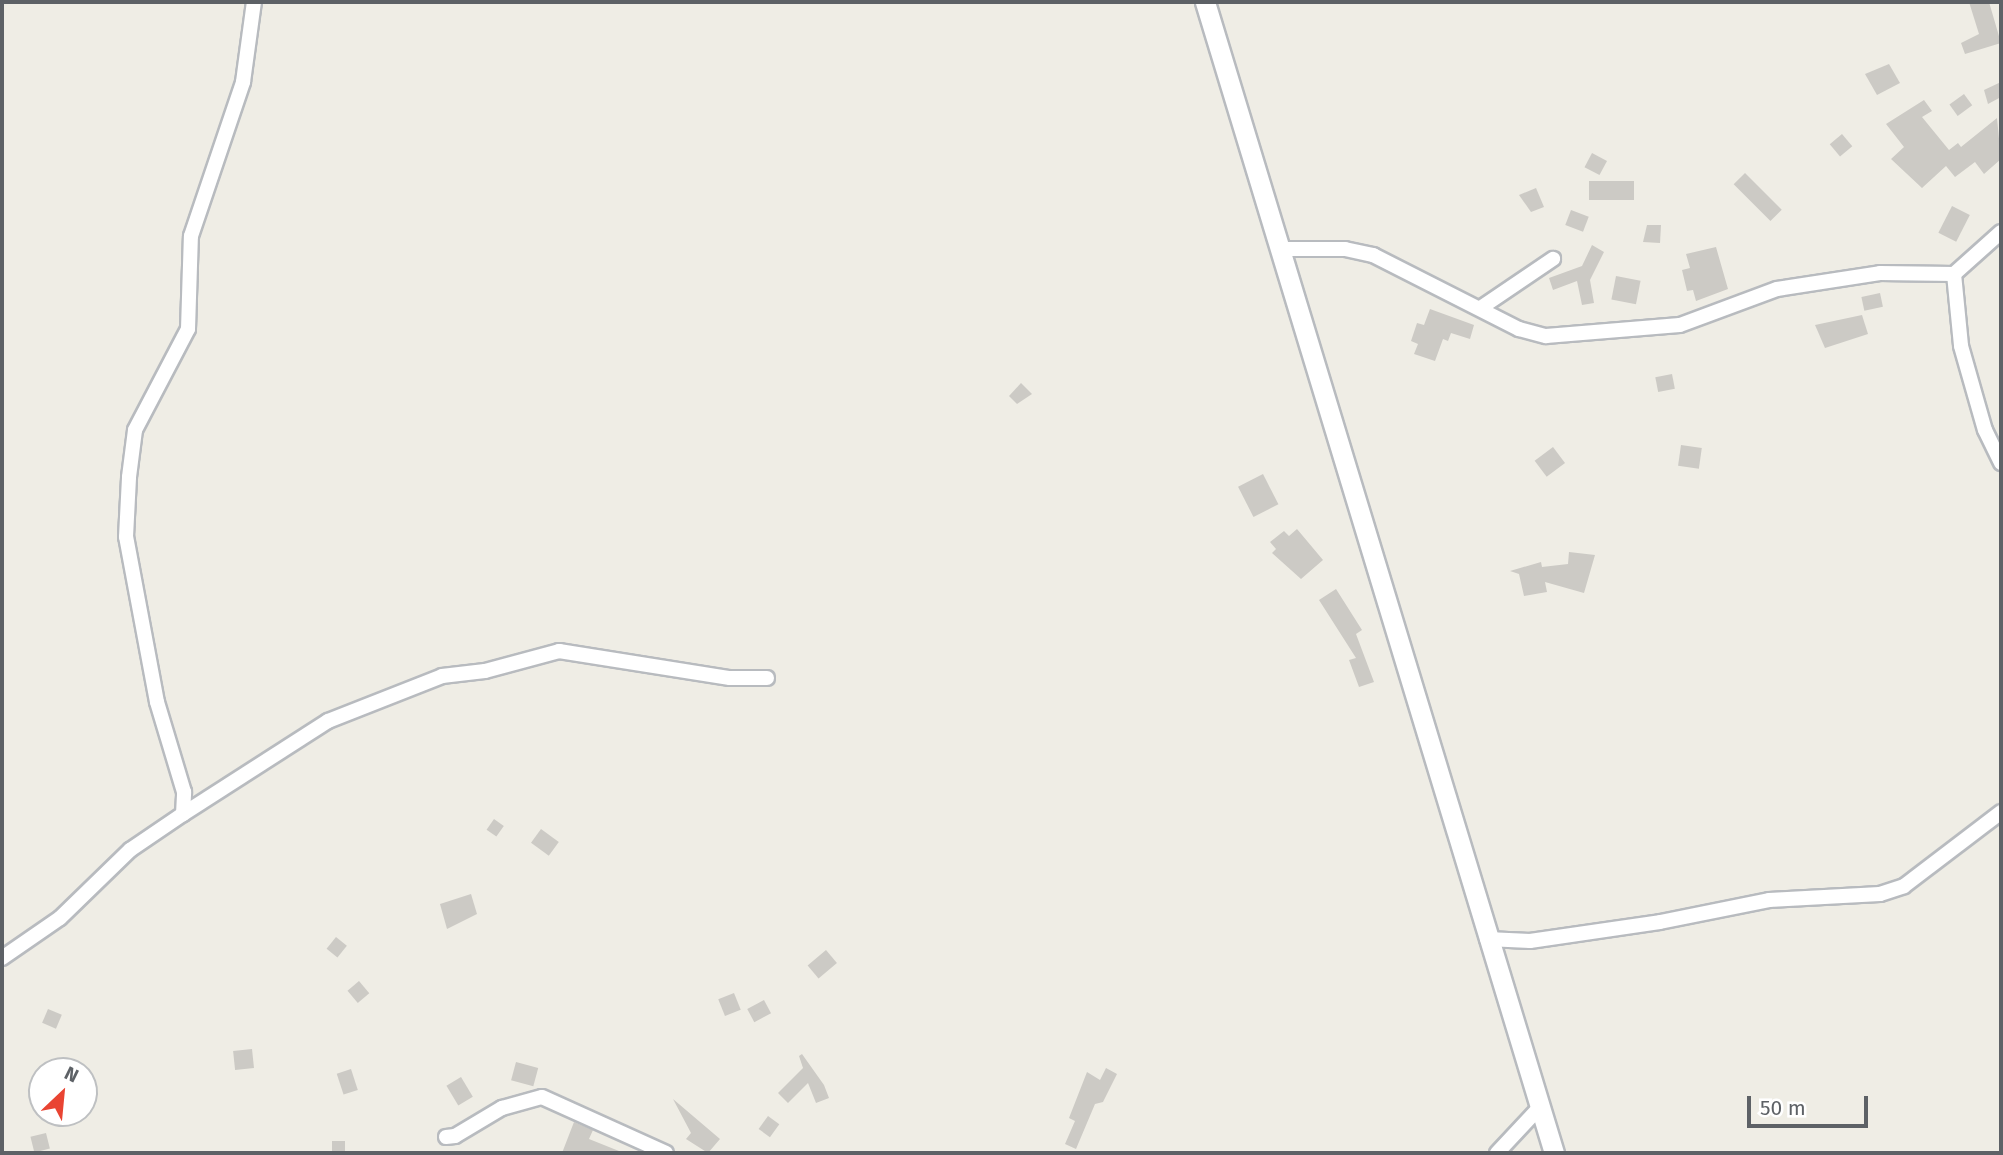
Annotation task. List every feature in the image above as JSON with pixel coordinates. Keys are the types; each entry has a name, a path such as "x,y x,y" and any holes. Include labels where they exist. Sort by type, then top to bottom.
{"main road":[{"path":"1205,2 1554,1153"}],"street":[{"path":"183,814 184,792 157,702 126,537 129,477 135,430 188,329 191,236 243,82 254,2"},
{"path":"1281,249 1345,249 1373,255 1482,307 1519,329 1546,336 1643,331 1701,319 1777,289 1898,271 1954,274 2001,232"},
{"path":"1482,307 1553,258"},
{"path":"1954,274 1961,346 1985,430 2001,463"},
{"path":"2,958 60,918 130,850 328,721 442,676 485,671 559,651 730,678 767,678"},
{"path":"1487,939 1530,941 1660,922 1769,900 1880,894 1903,886 2001,812"},
{"path":"446,1137 502,1108 542,1097 666,1153"},
{"path":"1497,1153 1539,1108"}],"building":[{"path":"1969,2 1989,2 2001,43 1965,54 1961,43 1979,34"},
{"path":"1889,64 1900,83 1877,95 1865,74"},
{"path":"2001,82 2001,97 1988,104 1984,90"},
{"path":"1964,94 1972,105 1958,116 1949,105"},
{"path":"1924,100 1932,111 1922,117 1949,150 1958,143 1961,147 1997,118 2001,159 1984,174 1975,162 1955,177 1946,166 1922,188 1891,159 1904,147 1886,124"},
{"path":"1842,134 1852,146 1840,157 1830,144"},
{"path":"1592,153 1607,161 1599,175 1584,167"},
{"path":"1745,173 1782,210 1770,221 1734,184"},
{"path":"1589,181 1634,181 1634,200 1589,200"},
{"path":"1536,188 1544,207 1531,212 1519,195"},
{"path":"1952,206 1970,215 1956,242 1938,233"},
{"path":"1571,210 1589,217 1583,232 1565,225"},
{"path":"1647,225 1661,225 1660,243 1643,242"},
{"path":"1592,245 1604,252 1590,280 1594,303 1582,305 1577,281 1553,290 1549,278 1582,266"},
{"path":"1716,247 1728,289 1696,301 1693,290 1687,291 1682,270 1690,268 1686,254"},
{"path":"1616,276 1641,281 1636,304 1611,300"},
{"path":"1880,293 1883,307 1864,311 1861,297"},
{"path":"1430,309 1474,325 1470,339 1451,333 1448,341 1443,339 1435,361 1414,354 1418,344 1411,341 1417,323 1424,325"},
{"path":"1862,315 1868,334 1825,348 1815,325"},
{"path":"1672,374 1675,389 1658,392 1655,377"},
{"path":"1021,383 1032,394 1017,404 1009,396"},
{"path":"1681,445 1702,448 1699,469 1678,466"},
{"path":"1553,447 1565,463 1547,477 1535,461"},
{"path":"1263,474 1278,504 1253,517 1238,487"},
{"path":"1297,529 1323,560 1301,579 1272,553 1276,549 1270,542 1284,531 1289,536"},
{"path":"1569,552 1595,555 1584,593 1545,582 1547,592 1524,596 1519,574 1510,571 1541,562 1542,567 1568,564"},
{"path":"1336,589 1362,630 1356,634 1374,682 1359,687 1349,660 1356,658 1319,600"},
{"path":"494,819 504,826 496,837 487,830"},
{"path":"541,829 559,842 549,856 531,843"},
{"path":"471,894 477,914 447,929 440,904"},
{"path":"336,937 347,946 337,957 327,949"},
{"path":"826,950 837,963 819,978 808,965"},
{"path":"359,981 369,993 358,1003 348,991"},
{"path":"734,993 741,1010 725,1016 718,999"},
{"path":"764,1000 771,1013 754,1022 747,1009"},
{"path":"48,1009 62,1015 56,1029 42,1023"},
{"path":"252,1049 254,1068 235,1070 233,1051"},
{"path":"802,1054 824,1085 829,1098 816,1103 808,1083 788,1103 778,1093 803,1068 799,1056"},
{"path":"516,1062 538,1068 533,1086 511,1080"},
{"path":"1106,1068 1117,1074 1103,1102 1095,1104 1076,1149 1065,1144 1075,1121 1069,1118 1087,1072 1100,1080"},
{"path":"351,1069 358,1090 344,1095 337,1074"},
{"path":"461,1077 473,1097 458,1105 446,1086"},
{"path":"673,1099 720,1139 708,1153 686,1139 691,1133"},
{"path":"768,1116 779,1124 770,1137 759,1129"},
{"path":"574,1122 593,1130 589,1139 624,1153 562,1153"},
{"path":"46,1133 50,1149 34,1152 30,1137"},
{"path":"332,1141 345,1141 345,1153 332,1153"}]}
